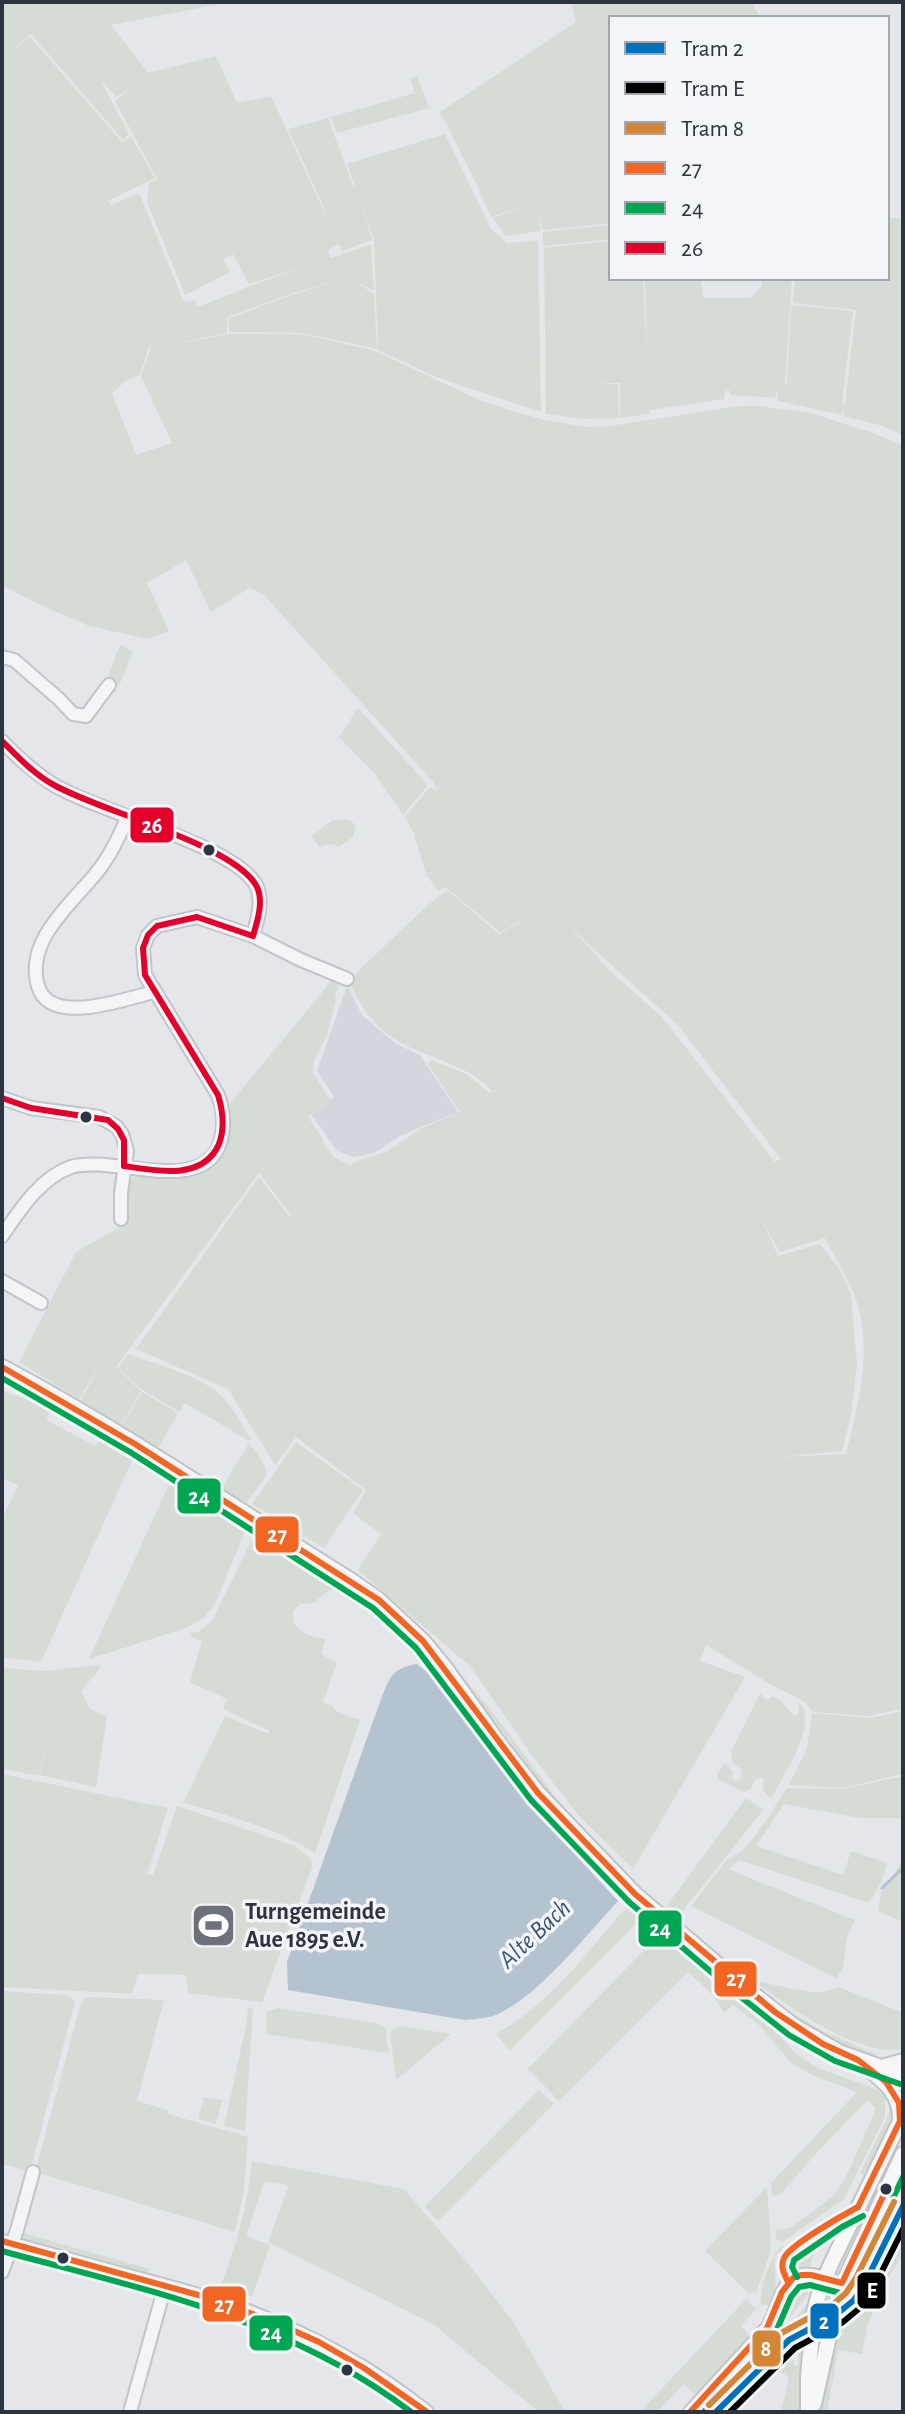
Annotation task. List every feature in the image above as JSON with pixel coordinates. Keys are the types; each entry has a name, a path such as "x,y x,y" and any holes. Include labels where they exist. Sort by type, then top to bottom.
{"main road":[{"path":"2,1367 149,1452 379,1600 401,1619 446,1669 538,1793 635,1894 784,2019 823,2044 903,2075"},
{"path":"810,2412 808,2376 812,2332 824,2278 902,2118 899,2103 886,2082 858,2060"},
{"path":"810,2412 842,2283 903,2154"}],"street":[{"path":"2,657 14,660 73,714 86,716 109,685"},
{"path":"2,741 27,766 54,785 198,846 246,872 256,886 260,899 253,936"},
{"path":"127,818 101,867 54,922 34,968 44,999 65,1008 105,1004 154,992"},
{"path":"2,1236 24,1205 58,1173 87,1164 165,1172 198,1166 218,1147 223,1129 218,1095 145,975 143,948 148,935 157,926 197,917 253,936 347,979"},
{"path":"2,1098 31,1108 108,1120 116,1126 126,1142 121,1219"},
{"path":"2,1281 41,1303"},
{"path":"878,2067 903,2060"},
{"path":"2,2272 7,2243 33,2172"},
{"path":"7,2243 250,2312 296,2332 376,2376 427,2412"},
{"path":"690,2412 767,2328 785,2285 791,2279 801,2274 842,2283"},
{"path":"130,2412 165,2286"}],"shaded area":[{"path":"2,2 230,2 111,25 148,73 216,56 237,103 271,96 331,227 288,129 328,118 353,186 346,190 355,186 347,164 445,134 491,229 507,243 538,240 541,412 436,377 378,350 374,241 361,204 372,240 342,251 339,244 328,250 331,258 371,244 374,291 353,280 374,294 377,349 302,333 229,332 229,318 350,277 293,293 228,317 227,333 157,347 228,334 302,334 376,351 481,401 544,420 587,427 610,426 738,406 759,406 811,413 903,446 903,1709 868,1716 813,1712 805,1702 706,1645 700,1661 745,1677 633,1869 579,1816 470,1666 358,1570 381,1534 353,1513 366,1490 296,1437 275,1465 228,1389 136,1349 259,1177 292,1216 259,1173 116,1367 141,1391 121,1425 81,1400 103,1360 79,1399 19,1362 76,1252 126,1224 128,1183 137,1175 166,1178 192,1176 214,1165 221,1157 228,1134 227,1107 331,979 340,983 327,1035 314,1061 313,1072 330,1100 308,1117 324,1141 320,1145 323,1143 335,1158 350,1165 348,1167 356,1161 386,1152 418,1130 461,1111 428,1064 431,1060 467,1074 490,1093 492,1091 471,1074 410,1047 382,1030 358,1000 350,983 354,975 447,890 499,934 535,915 500,932 445,887 439,891 426,875 439,869 426,874 414,835 424,828 414,834 405,817 430,787 437,791 434,783 264,595 250,588 236,562 249,588 211,612 186,560 147,583 169,631 148,639 89,626 2,585","holes":["31,34 123,140 129,134 100,79 116,97 134,85 115,101 157,179 149,183 147,202 185,295 230,272 223,259 233,254 249,284 305,267 198,307 194,300 184,302 139,193 111,207 109,201 105,202 155,178 131,136 122,142 30,37 11,51","151,347 141,376 172,443 136,455 112,393 127,380 140,375","556,910 586,942 678,1025 781,1159 775,1162 662,1017 609,970","763,1222 780,1252 825,1238 854,1294 860,1313 864,1353 860,1395 846,1454 781,1457 842,1451 851,1415 857,1365 851,1295 840,1270 820,1244 778,1256"]},
{"path":"571,2 751,2 760,16 609,16 609,223 543,230 538,212 541,231 505,236 493,218 526,206 491,217 474,178 480,175 473,177 440,112 576,22"},
{"path":"417,76 429,108 337,133 331,117 415,93 410,79"},
{"path":"889,218 903,218 903,435 883,426 844,416 844,406 842,415 778,401 777,388 776,398 731,395 730,391 725,391 724,399 650,410 649,414 620,418 620,383 594,383 618,384 619,418 586,419 546,414 544,248 609,241 609,280 643,280 647,358 645,280 701,280 703,298 751,298 761,287 763,280 792,280 785,383 777,385 787,384 791,305 853,311 842,404 845,405 856,310 793,303 795,280 889,280"},
{"path":"609,225 609,239 543,246 543,232"},
{"path":"120,645 133,651 119,686 106,681"},
{"path":"358,708 428,785 403,815 375,774 339,737"},
{"path":"332,820 349,820 356,825 353,837 339,847 331,844 319,847 312,836"},
{"path":"346,989 349,989 362,1015 396,1044 420,1055 458,1112 400,1136 374,1153 353,1157 337,1151 312,1115 334,1097 317,1071"},
{"path":"128,1354 186,1375 217,1392 232,1408 251,1439 249,1441 185,1403 179,1412 141,1389 118,1368"},
{"path":"2,1391 51,1408 46,1420 96,1446 100,1439 133,1458 41,1662 2,1657 2,1520 18,1485 2,1478"},
{"path":"142,1392 178,1413 158,1448 122,1425"},
{"path":"296,1442 363,1490 324,1548 252,1504"},
{"path":"249,1443 263,1462 266,1474 246,1503 222,1488"},
{"path":"172,1478 245,1523 243,1536 216,1602 204,1618 186,1628 89,1659"},
{"path":"263,1535 337,1582 337,1587 314,1603 300,1604 293,1611 293,1622 307,1634 326,1639 321,1654 337,1663 323,1702 336,1711 360,1720 315,1853 268,1829 183,1803 225,1716 269,1734 269,1731 223,1709 227,1699 190,1682 202,1641 191,1637 190,1633 198,1632 212,1621 251,1541"},
{"path":"101,1667 81,1691 90,1709 107,1717 96,1787 40,1775 47,1738 39,1776 2,1769 2,1668 45,1671"},
{"path":"462,1676 586,1835 676,1920 673,1921 623,1874 558,1808 459,1678"},
{"path":"760,1693 767,1700 773,1696 781,1701 794,1716 798,1714 799,1702 804,1711 805,1723 797,1750 771,1799 763,1790 763,1777 756,1779 750,1790 744,1792 718,1779 717,1775 725,1763 733,1772 732,1779 736,1782 740,1779 742,1770 732,1762 731,1751"},
{"path":"903,1711 903,1774 843,1788 789,1785 807,1749 812,1713 869,1718"},
{"path":"2,1774 168,1808 147,1875 153,1875 177,1806 295,1846 310,1858 312,1867 262,2002 188,1993 186,1975 138,1974 132,1994 2,1987"},
{"path":"903,1776 903,1818 860,1818 784,1804 756,1846 843,1875 851,1851 887,1863 869,1903 739,1860 728,1869 855,1920 847,1938 843,1969 836,1978 691,1906 728,1858 736,1855 752,1839 787,1788 843,1789"},
{"path":"746,1798 763,1810 678,1917 666,1907"},
{"path":"903,1860 903,1922 878,1911 881,1892"},
{"path":"634,1904 761,2014 796,2054 818,2068 878,2090 885,2098 885,2117 844,2199 784,2241 777,2240 775,2230 790,2228 832,2197 839,2188 875,2107 867,2101 781,2194 772,2196 771,2183 857,2092 812,2075 790,2062 760,2026 733,2005 724,2013 711,1993 688,1972 559,2101 528,2069 653,1941 635,1925 510,2050 496,2034 516,2022 549,1994 621,1913"},
{"path":"754,1981 810,1992 839,1987 903,2013 903,2049 885,2049 845,2038 804,2016"},
{"path":"752,1983 786,2009 823,2031 878,2055 845,2045 811,2028 750,1986"},
{"path":"2,1991 66,1995 75,2001 30,2171 2,2164"},
{"path":"93,1997 164,2000 137,2101 168,2110 168,2114 248,2137 244,2190 235,2232 35,2172 81,2003"},
{"path":"248,2008 253,2009 245,2131 224,2126"},
{"path":"277,2008 377,2023 385,2028 389,2053 266,2034 267,2012"},
{"path":"401,2026 451,2034 396,2080 390,2034"},
{"path":"539,2090 554,2104 438,2221 425,2206"},
{"path":"204,2097 222,2100 216,2124 198,2119"},
{"path":"891,2103 892,2125 863,2175 860,2173 886,2121"},
{"path":"252,2161 404,2189 514,2323 565,2412 539,2412 433,2324 268,2242 289,2185 264,2182 246,2236 270,2245 252,2297 221,2286 241,2225"},
{"path":"767,2187 770,2254 756,2292 748,2293 705,2251"},
{"path":"903,2202 903,2220 876,2277 868,2273"},
{"path":"903,2227 903,2254 882,2288 878,2280"},
{"path":"827,2231 810,2266 793,2270 788,2268 789,2256"},
{"path":"23,2233 149,2269 146,2277 21,2242"},
{"path":"781,2246 782,2249 775,2256 776,2287 771,2306 761,2304 766,2274 773,2257"},
{"path":"797,2282 810,2283 807,2296 781,2328 779,2316 785,2298"},
{"path":"813,2287 800,2412 781,2412 789,2379 779,2372 739,2412 727,2412 792,2348 794,2366 798,2366 798,2351 786,2331 808,2302"},
{"path":"853,2294 872,2299 875,2307 862,2354 838,2350 827,2412 819,2412 843,2298"},
{"path":"746,2299 756,2309 741,2326 747,2333 747,2342 697,2397 684,2384 657,2412 640,2412"},
{"path":"773,2331 779,2335 706,2412 696,2412 769,2333"},
{"path":"786,2340 792,2348 727,2412 712,2412"}],"water":[{"name":"Alte Bach","path":"417,1664 438,1681 480,1742 538,1814 618,1901 545,1980 512,2006 489,2017 465,2020 288,1990 287,1962 381,1699 397,1671"}],"waterway":[{"path":"882,1888 903,1868"}],"tram line":[{"name":"8","path":"709,2405 783,2332 831,2306 846,2293 894,2202"},
{"name":"2","path":"716,2412 789,2340 837,2314 854,2300 903,2206"},
{"name":"E","path":"730,2412 795,2348 843,2322 861,2307 903,2229"}],"transit line":[{"name":"26","path":"2,741 54,785 195,843 244,872 257,887 260,899 253,936"},
{"name":"26","path":"124,1166 164,1171 190,1169 212,1156 222,1132 218,1095 145,975 143,948 148,935 157,926 197,917 253,936"},
{"name":"26","path":"2,1098 31,1108 108,1120 124,1140 124,1166"},
{"name":"27","path":"2,1367 135,1444 379,1600 423,1641 538,1793 635,1894 775,2012 823,2044 858,2060 886,2082 899,2103 900,2121 858,2207"},
{"name":"24","path":"2,1378 130,1452 373,1608 416,1648 531,1800 629,1902 789,2035 835,2061 900,2084"},
{"name":"24","path":"851,2287 903,2177"},
{"name":"27","path":"690,2412 767,2328 782,2292 793,2278 811,2275 842,2283 888,2186"},
{"name":"27","path":"788,2282 782,2264 788,2252 858,2207"},
{"name":"24","path":"797,2277 792,2267 794,2260 863,2216"},
{"name":"27","path":"2,2241 202,2296 272,2321 319,2342 364,2368 427,2412"},
{"name":"24","path":"2,2251 163,2295 266,2330 364,2380 411,2412"},
{"name":"24","path":"704,2412 775,2334 791,2297 799,2287 810,2285 840,2293"}],"place":[{"name":"Turngemeinde Aue 1895 e.V.","path":"214,1925"}]}
